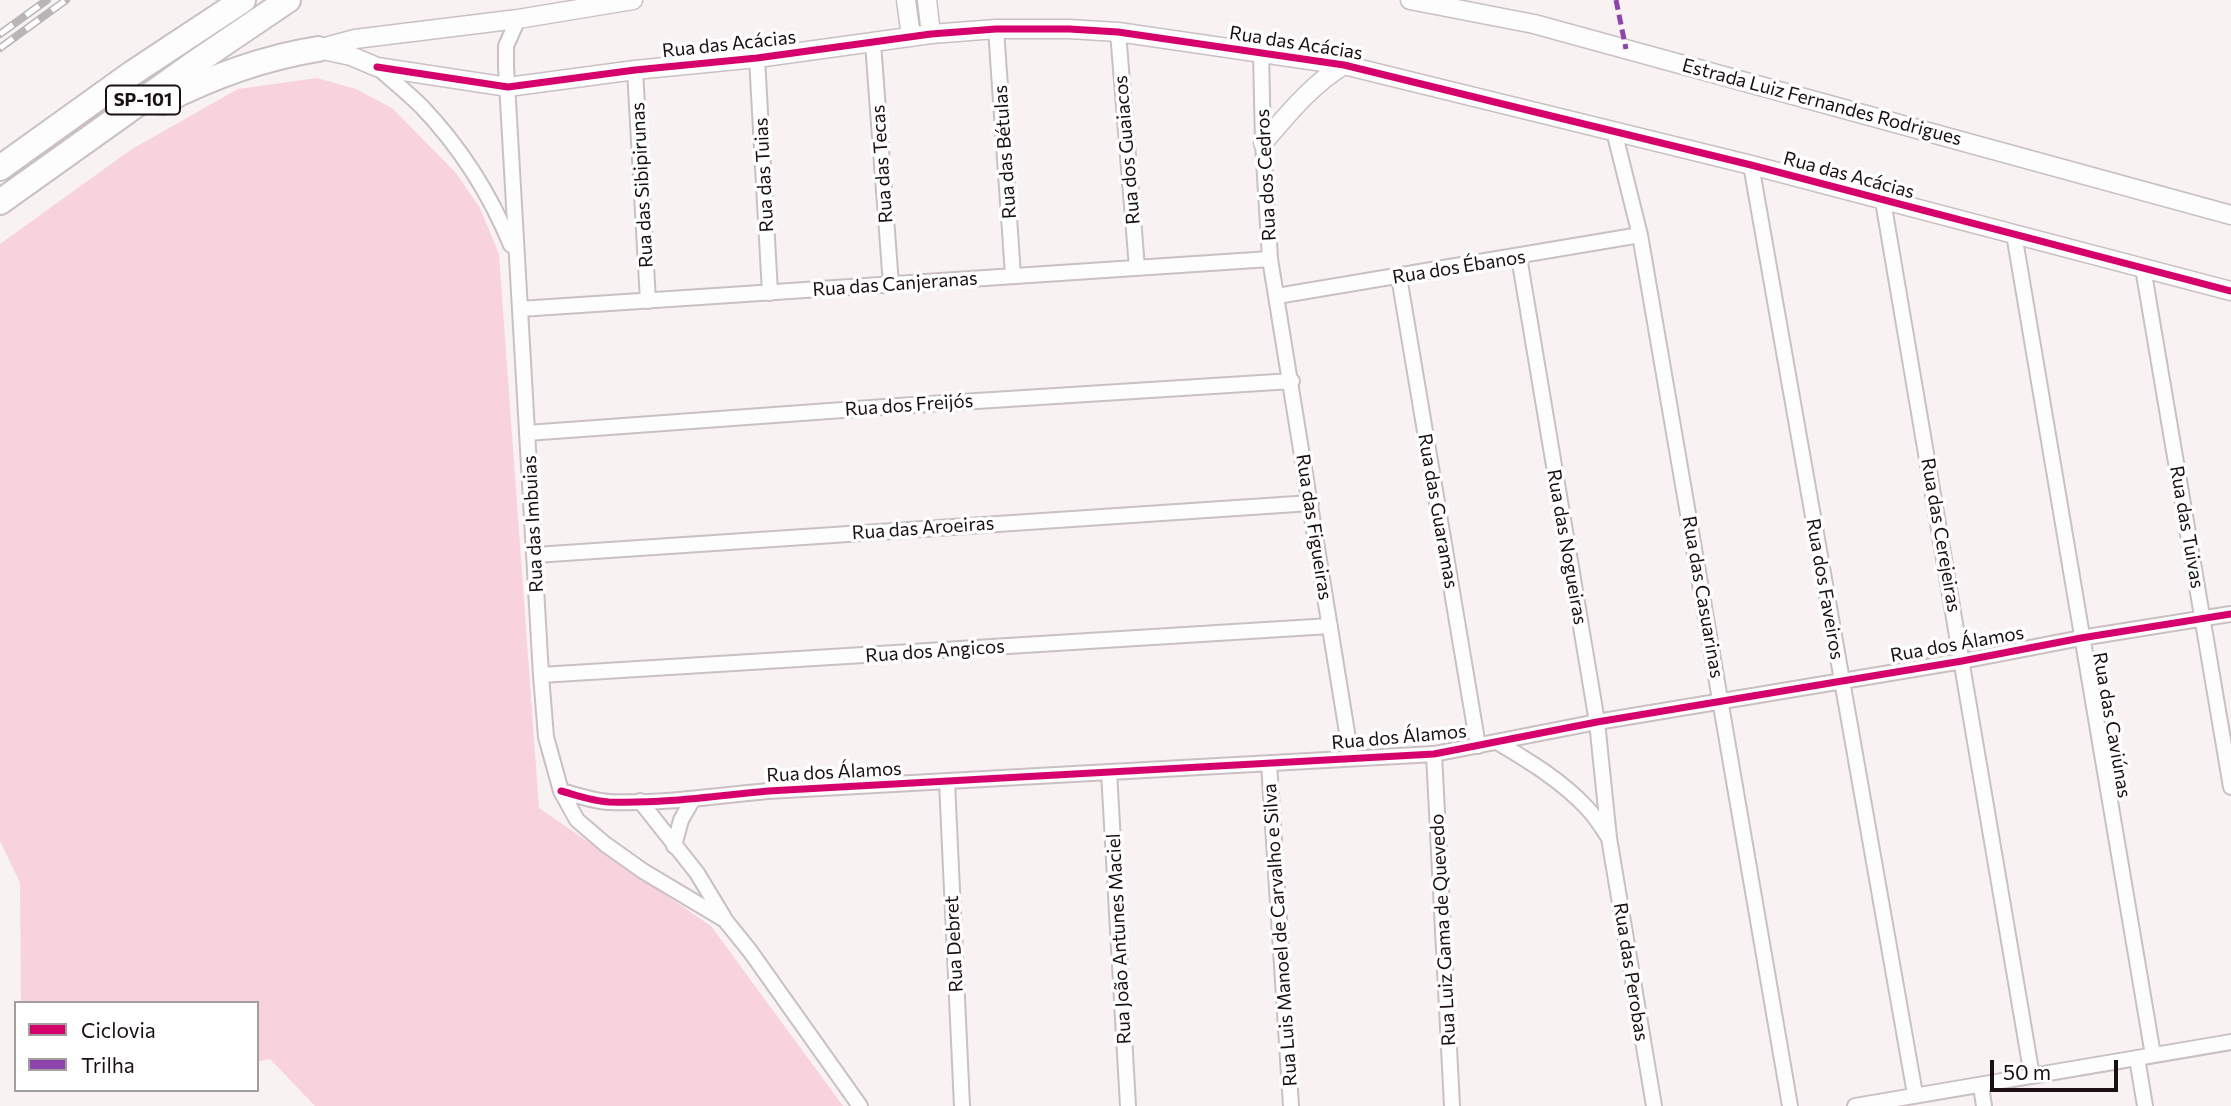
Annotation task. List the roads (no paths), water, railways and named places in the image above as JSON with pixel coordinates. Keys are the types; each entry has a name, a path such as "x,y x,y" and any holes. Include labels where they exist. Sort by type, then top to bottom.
{"highway":[{"name":"SP-101","path":"0,168 243,0"},
{"name":"SP-101","path":"0,202 288,0"},
{"path":"70,153 193,86 228,71 266,59 318,49"}],"street":[{"path":"318,49 355,39 518,19 634,0"},
{"path":"906,0 911,37"},
{"path":"927,0 931,33"},
{"name":"Estrada Luiz Fernandes Rodrigues","path":"1410,0 1534,24 2231,215"},
{"name":"Rua das Imbuias","path":"518,19 506,46 516,256 546,737 561,791 577,820 643,871 725,920"},
{"name":"Rua das Acácias","path":"377,67 508,87 635,70 757,58 931,33 996,29 1118,32 1344,65 1751,165 2231,291"},
{"name":"Rua das Bétulas","path":"996,29 1013,275"},
{"name":"Rua dos Guaiacos","path":"1118,32 1137,268"},
{"name":"Rua das Tecas","path":"873,43 891,285"},
{"name":"Rua das Imbuias","path":"318,49 351,56 377,67 422,107 477,176 498,213 516,256"},
{"name":"Rua dos Cedros","path":"1261,53 1270,259 1277,296"},
{"name":"Rua das Tuias","path":"757,58 770,293"},
{"path":"1263,143 1302,97 1325,76 1344,65"},
{"name":"Rua das Sibipirunas","path":"635,70 648,300"},
{"name":"Rua das Casuarinas","path":"1614,131 1640,235 1790,1106"},
{"name":"Rua dos Faveiros","path":"1751,165 1915,1094"},
{"name":"Rua das Cerejeiras","path":"1883,201 2032,1076"},
{"name":"Rua das Caviúnas","path":"2014,234 2153,1055"},
{"name":"Rua dos Ébanos","path":"1277,296 1640,235"},
{"name":"Rua das Nogueiras","path":"1519,257 1597,722 1609,838"},
{"name":"Rua das Canjeranas","path":"520,309 1270,259"},
{"name":"Rua das Tuivas","path":"2143,268 2231,787"},
{"name":"Rua das Guaramas","path":"1399,276 1478,746"},
{"name":"Rua das Figueiras","path":"1277,296 1351,757"},
{"name":"Rua dos Freijós","path":"527,433 1292,381"},
{"name":"Rua das Aroeiras","path":"535,555 1311,503"},
{"name":"Rua dos Álamos","path":"561,791 607,802 693,799 768,790 1434,754 1597,722 2231,614"},
{"name":"Rua dos Angicos","path":"541,675 1330,626"},
{"path":"1497,742 1537,766 1570,792 1588,809 1609,838"},
{"name":"Rua Luiz Gama de Quevedo","path":"1434,754 1452,1106"},
{"name":"Rua Luis Manoel de Carvalho e Silva","path":"1269,764 1290,1106"},
{"name":"Rua João Antunes Maciel","path":"1109,772 1128,1106"},
{"name":"Rua Debret","path":"947,782 962,1106"},
{"path":"674,846 681,820 693,799"},
{"path":"640,801 696,873 725,920 860,1106"},
{"name":"Rua das Perobas","path":"1609,838 1654,1106"},
{"path":"1855,1106 2231,1042"},
{"path":"2137,1058 2146,1106"},
{"path":"1981,1086 1984,1106"}],"railway":[{"path":"0,34 47,0"},
{"path":"0,48 66,0"}]}
